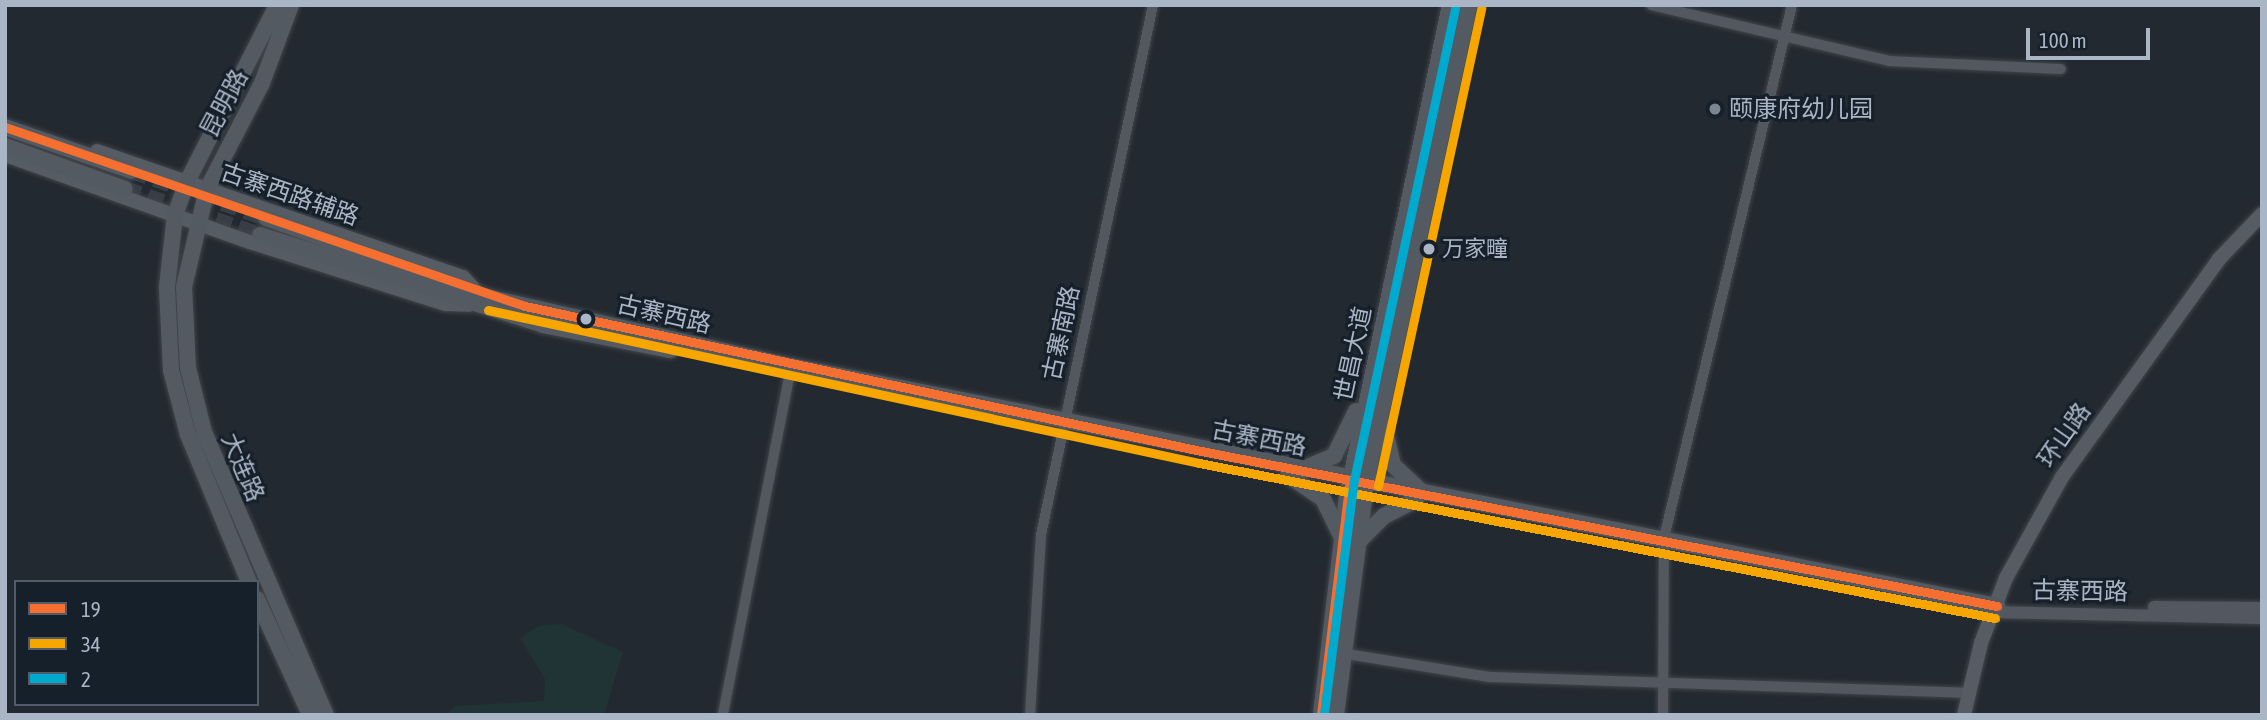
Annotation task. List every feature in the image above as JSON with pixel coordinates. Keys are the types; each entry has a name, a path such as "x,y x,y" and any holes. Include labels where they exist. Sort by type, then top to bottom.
{"main road":[{"name":"昆明路","path":"175,215 187,182 277,5"},
{"name":"昆明路","path":"197,223 207,189 262,83 291,5"},
{"name":"世昌大道","path":"1336,715 1341,653 1356,545 1358,485 1370,384 1450,5"},
{"name":"世昌大道","path":"1321,715 1340,535 1382,408 1469,5"},
{"name":"古寨西路辅路","path":"5,119 463,277 473,298"},
{"path":"5,127 132,171"},
{"path":"5,146 125,189"},
{"path":"5,155 197,223 446,304 473,298"},
{"name":"环山路","path":"1964,715 1968,693 1995,609 2062,477 2219,259 2262,214"},
{"name":"大连路","path":"175,215 167,287 172,370 188,435 249,580"},
{"name":"古寨西路","path":"266,218 473,298"},
{"name":"大连路","path":"197,223 184,287 188,368 214,457 289,650 310,715"},
{"name":"古寨西路","path":"260,235 473,298 791,370 1358,485 1995,609"},
{"path":"1340,535 1323,499 1295,472 1342,448 1370,384"},
{"path":"1356,545 1384,516 1420,496 1393,465 1382,408"},
{"name":"大连路","path":"259,602 326,715"}],"street":[{"name":"古寨南路","path":"1030,715 1034,589 1063,425 1153,5"},
{"path":"1651,5 1938,67 2061,69"},
{"path":"1663,715 1664,543 1792,5"},
{"path":"723,713 791,370"},
{"name":"古寨西路","path":"1995,609 2262,607"},
{"name":"古寨西路","path":"1995,609 2262,618"},
{"path":"1341,653 1489,677 1968,693"}],"green space":[{"path":"561,624 623,652 604,715 446,715 455,706 544,701 545,679 520,638 539,626"}],"tunnel":[{"path":"132,171 266,218"},
{"path":"125,189 260,235"}],"transit line":[{"name":"2","path":"1324,713 1354,480 1456,5"},
{"name":"34","path":"1378,486 1481,8"},
{"name":"19","path":"5,127 525,306 1201,451 1997,606"},
{"name":"34","path":"488,310 1199,463 1995,618"},
{"name":"19","path":"1321,715 1350,480"}],"place":[{"name":"颐康府幼儿园","path":"1715,109"},
{"name":"万家疃","path":"1429,249"}]}
